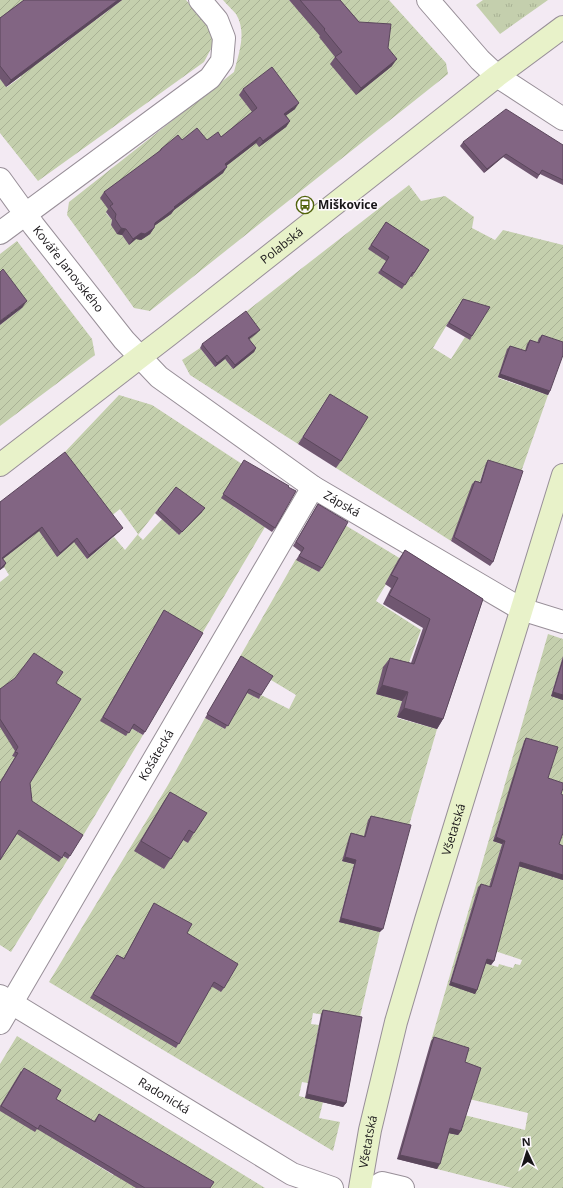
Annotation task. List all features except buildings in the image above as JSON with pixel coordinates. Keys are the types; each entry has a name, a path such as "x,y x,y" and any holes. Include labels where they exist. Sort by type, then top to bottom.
{"street":[{"path":"0,233 210,78 222,61 224,38 217,20 200,0"},
{"path":"428,0 480,60 497,76 563,119"},
{"name":"Polabská","path":"0,465 140,357 497,76 563,28"},
{"name":"Kováře Janovského","path":"0,179 25,214 124,340 140,357"},
{"name":"Zápská","path":"140,357 159,377 313,487 521,609 563,622"},
{"name":"Všetatská","path":"360,1188 370,1130 396,1022 563,475"},
{"name":"Košátecká","path":"0,1023 6,1000 313,487"},
{"name":"Radonická","path":"6,1000 292,1174 332,1188"},
{"path":"374,1188 382,1183 403,1188"}],"green space":[{"path":"0,0 28,0 0,28"},
{"path":"122,0 186,0 208,25 214,43 204,62 38,181 0,133 0,79 7,87 21,77 18,72 41,54 44,59 72,38 92,16 96,20"},
{"path":"223,0 289,0 292,3 296,0 389,0 446,63 448,74 150,311 134,308 67,215 69,202 234,72 241,43 241,28 236,14","holes":["109,210 129,244 111,225 112,220 106,213"]},
{"path":"483,0 548,0 500,34 476,5"},
{"path":"409,185 421,201 445,196 474,217 472,228 495,240 503,230 563,245 563,346 536,347 523,355 498,378 548,395 520,475 486,464 478,486 467,502 451,541 336,468 325,401 298,444 190,375 182,360 200,348 215,367 225,359 233,369 246,342 243,314","holes":["386,261 412,277 378,273","460,303 470,340 465,337 451,359 433,348"]},
{"path":"17,241 92,339 95,355 0,426 0,325 22,308 0,279 0,254"},
{"path":"119,395 152,405 242,464 225,491 234,507 265,527 200,637 162,614 139,652 178,674 131,728 143,735 81,839 62,856 68,859 11,952 0,945 0,720 68,720 78,704 53,687 12,682 0,691 0,582 9,575 4,567 0,566 0,539 62,455","holes":["173,490 179,535 162,519 143,540 138,535","120,509 138,534 125,550 114,537 87,559 76,544"]},
{"path":"345,525 401,559 376,601 421,630 405,673 376,694 402,701 397,718 437,729 408,829 363,840 342,861 354,864 339,922 380,932 359,1021 313,1013 311,1024 319,1025 308,1083 302,1082 299,1096 323,1102 319,1118 340,1122 333,1151 49,982 168,785 205,718 225,729 213,705 219,693 239,706 246,692 259,699 261,695 289,709 296,695 238,660 296,559 319,572"},
{"path":"548,634 563,639 563,657 551,696 563,700 563,800 558,798 562,787 545,782 555,751 524,741 509,793 563,810 563,850 554,847 553,853 549,852 550,847 541,844 549,819 546,818 548,809 513,798 510,807 504,805 493,841 502,844 498,858 563,880 563,1188 512,1188 437,1169 447,1133 458,1135 464,1115 525,1130 528,1113 469,1099 478,1072 462,1067 466,1053 431,1041","holes":["490,885 511,893 495,951 522,960 520,965 515,964 513,968 499,964 498,967 484,963 475,993 449,985 478,888 487,891"]},
{"path":"17,1036 265,1188 0,1188 0,1064","holes":["83,1120 92,1125 134,1140 113,1175 67,1147"]}],"place":[{"name":"Miškovice","path":"305,205"}]}
